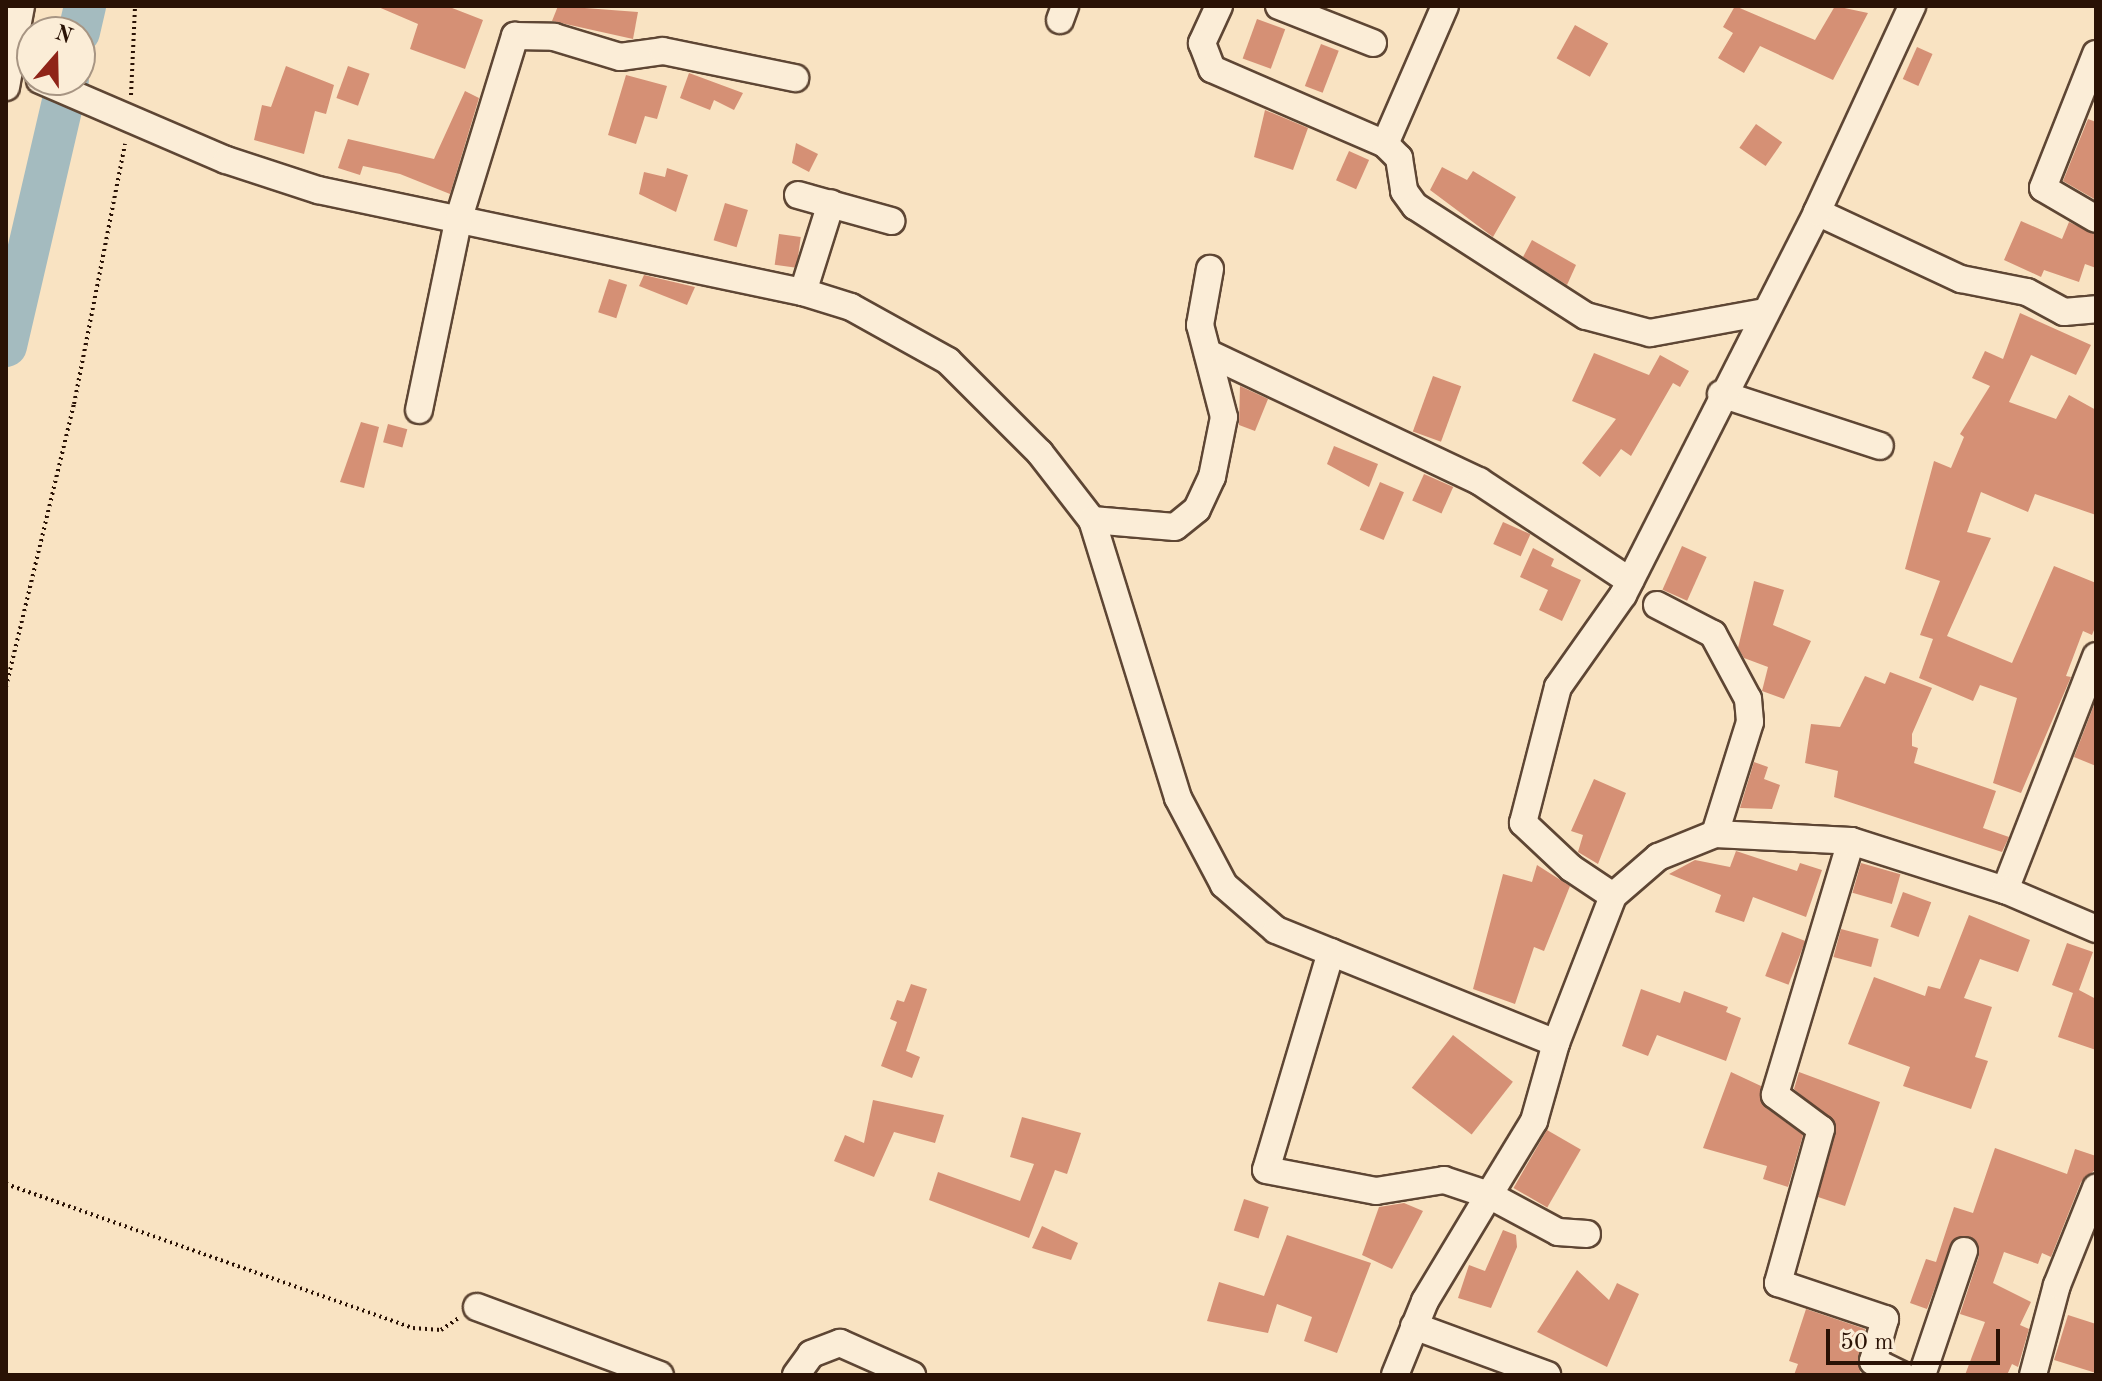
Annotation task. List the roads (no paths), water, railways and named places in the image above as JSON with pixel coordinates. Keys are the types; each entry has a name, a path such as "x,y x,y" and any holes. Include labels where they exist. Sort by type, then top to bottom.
{"street":[{"path":"1219,6 1202,43 1212,69 1385,144 1399,158 1404,191 1415,206 1586,316 1650,333 1764,312"},
{"path":"1279,6 1373,43"},
{"path":"1385,144 1445,6"},
{"path":"1613,896 1571,868 1523,823 1558,687 1630,581 1721,394 1817,212 1912,6"},
{"path":"419,410 458,221 515,36 554,37 620,57 663,51 795,78"},
{"path":"2096,54 2043,188 2096,219"},
{"path":"72,96 318,190 803,292 851,307 948,361 1040,453 1092,520 1196,836 1224,885 1276,930 1556,1043"},
{"path":"798,195 891,221"},
{"path":"803,292 831,203"},
{"path":"1817,212 1961,279 2027,292 2064,312 2096,309"},
{"path":"1092,520 1163,530 1197,509 1212,477 1224,417 1200,325 1210,269"},
{"path":"1208,353 1479,481 1630,581"},
{"path":"1721,394 1880,446"},
{"path":"1657,605 1713,634 1748,699 1750,722 1715,834"},
{"path":"2005,890 2096,656"},
{"path":"1395,1375 1414,1326 1534,1121 1556,1043 1613,896 1658,857 1715,834 1851,841 2005,890 2096,929"},
{"path":"1851,841 1775,1095 1821,1129 1778,1283 1885,1319 1873,1361 1902,1375"},
{"path":"1331,952 1266,1170 1376,1191 1444,1180 1489,1195 1558,1232 1587,1234"},
{"path":"2033,1375 2057,1285 2096,1188"},
{"path":"1922,1375 1964,1251"},
{"path":"477,1307 660,1375"},
{"path":"1414,1326 1547,1375"},
{"path":"796,1375 811,1354 840,1343 912,1375"}],"waterway":[{"path":"83,16 85,6"},
{"path":"6,346 64,96"}]}
